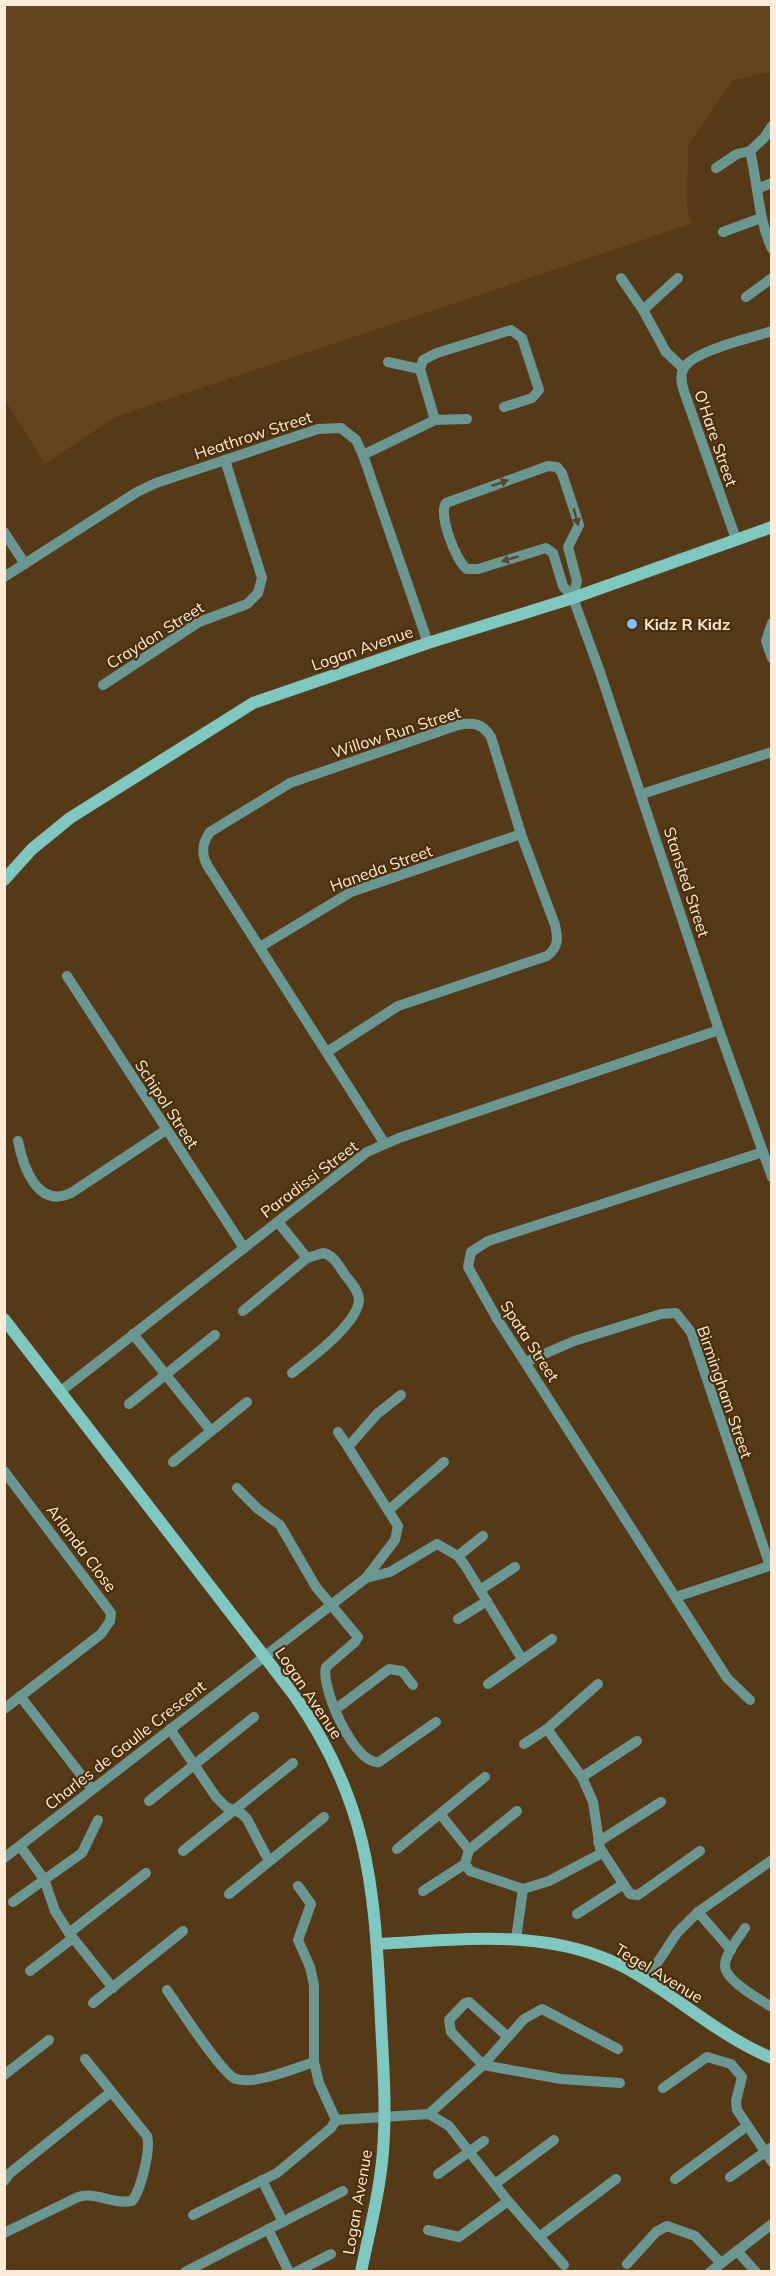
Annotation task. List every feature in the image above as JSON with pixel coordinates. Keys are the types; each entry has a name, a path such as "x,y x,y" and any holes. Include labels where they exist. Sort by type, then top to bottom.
{"street":[{"path":"716,168 737,154 750,151 764,138 771,126"},
{"path":"750,151 759,188 762,218 771,249"},
{"path":"759,188 771,183"},
{"path":"723,232 762,218"},
{"path":"621,278 644,310 665,350 683,368 697,356 771,332"},
{"path":"644,310 678,278"},
{"path":"746,297 771,278"},
{"path":"435,420 420,369 423,360 431,355 511,330 516,331 522,338 539,390 532,398 504,407"},
{"path":"388,362 420,369"},
{"name":"O'Hare Street","path":"683,368 682,385 736,540"},
{"path":"363,455 435,420 466,419"},
{"name":"Heathrow Street","path":"4,578 137,492 225,460 318,429 331,427 349,432 363,455 428,643"},
{"name":"Craydon Street","path":"103,685 199,622 247,604 258,593 262,578 225,460"},
{"path":"548,466 557,467 562,473 579,525 568,547 577,581 573,598 563,586 553,553 546,548 478,569 464,567 443,518 442,508 446,503 548,466"},
{"name":"Logan Avenue","path":"5,879 32,849 70,818 243,708 428,643 573,598 771,527"},
{"path":"4,532 25,564"},
{"name":"Stansted Street","path":"573,598 642,794 719,1030 771,1177"},
{"path":"771,623 766,642 771,658"},
{"name":"Willow Run Street","path":"327,1052 398,1006 552,952 558,938 521,834 491,737 486,729 478,724 458,725 290,783 210,832 204,839 202,849 207,865 385,1144"},
{"path":"642,794 771,752"},
{"name":"Haneda Street","path":"260,947 351,892 521,834"},
{"name":"Schipol Street","path":"67,976 244,1248"},
{"name":"Paradissi Street","path":"61,1391 347,1166 385,1144 719,1030"},
{"path":"18,1141 23,1162 36,1186 42,1192 56,1197 71,1193 166,1130"},
{"name":"Spata Street","path":"750,1700 727,1678 470,1275 468,1258 478,1246 763,1152"},
{"path":"278,1221 307,1258"},
{"path":"243,1311 307,1258 323,1253 333,1257 356,1289 359,1300 356,1311 332,1340 292,1373"},
{"name":"Birmingham Street","path":"526,1362 574,1341 654,1315 672,1312 681,1317 691,1332 771,1566"},
{"name":"Logan Avenue","path":"4,1319 265,1657 314,1726 346,1790 368,1864 377,1944 385,2117 379,2186 361,2271"},
{"path":"133,1334 211,1431"},
{"path":"129,1404 215,1335"},
{"path":"348,1447 377,1414 401,1395"},
{"path":"173,1462 247,1402"},
{"path":"338,1432 397,1522 398,1532 366,1578"},
{"path":"390,1509 444,1462"},
{"name":"Arlanda Close","path":"4,1471 108,1606 111,1613 110,1621 101,1634 4,1709"},
{"path":"237,1488 258,1509 280,1525 316,1587 357,1637 355,1642 329,1662 324,1670 325,1683 357,1751 375,1763 436,1722"},
{"path":"458,1556 483,1536"},
{"path":"366,1578 390,1572 432,1545 441,1545 458,1556 522,1659"},
{"path":"676,1597 771,1566"},
{"path":"480,1590 515,1567"},
{"name":"Charles de Gaulle Crescent","path":"4,1858 366,1578"},
{"path":"458,1619 487,1601"},
{"path":"488,1684 552,1639"},
{"path":"336,1709 389,1669 402,1671 413,1684"},
{"path":"524,1744 547,1729 598,1684"},
{"path":"20,1696 92,1789"},
{"path":"149,1802 254,1717"},
{"path":"170,1729 220,1802 247,1819 269,1861"},
{"path":"547,1729 582,1777 593,1802 598,1842 602,1853 630,1894 638,1895 700,1851"},
{"path":"582,1777 637,1741"},
{"path":"183,1851 293,1763"},
{"path":"397,1849 485,1777"},
{"path":"598,1842 661,1802"},
{"path":"423,1891 465,1864 469,1850 517,1811"},
{"path":"441,1815 469,1850"},
{"path":"229,1893 324,1817"},
{"path":"13,1902 82,1853 98,1820"},
{"path":"20,1846 44,1879 55,1911 71,1936 113,1988"},
{"path":"465,1864 474,1874 523,1889 549,1881 602,1853"},
{"path":"646,1980 677,1933 698,1912 771,1860"},
{"path":"30,1971 146,1873"},
{"path":"577,1914 622,1885"},
{"path":"298,1886 311,1904 298,1940 310,1967 314,1985 314,2062 319,2083 336,2120"},
{"path":"516,1939 523,1889"},
{"path":"698,1912 731,1950"},
{"path":"746,1928 725,1962 727,1974 770,2002"},
{"path":"93,2003 183,1931"},
{"name":"Tegel Avenue","path":"377,1944 516,1939 563,1944 596,1955 646,1980 723,2031 771,2058"},
{"path":"167,1990 224,2069 237,2079 258,2079 314,2062"},
{"path":"508,2037 469,2002 449,2018 451,2032 483,2065 561,2079 620,2083"},
{"path":"429,2114 483,2065 524,2019 542,2009 618,2049"},
{"path":"4,2075 49,2040"},
{"path":"663,2088 707,2057 726,2061 742,2077 736,2105 747,2126 767,2150 771,2162"},
{"path":"4,2233 84,2195 124,2202 135,2197 149,2142 144,2132 85,2059"},
{"path":"4,2181 10,2173 111,2092"},
{"path":"193,2215 262,2180 295,2160 336,2120 429,2114 449,2126 508,2201 564,2265"},
{"path":"675,2180 747,2126"},
{"path":"495,2184 554,2140"},
{"path":"438,2174 484,2141"},
{"path":"730,2177 767,2150"},
{"path":"539,2236 616,2179"},
{"path":"262,2180 283,2222"},
{"path":"185,2271 343,2191"},
{"path":"428,2230 459,2237 508,2201"},
{"path":"710,2271 771,2224"},
{"path":"627,2264 656,2232 667,2226 695,2236 720,2262"},
{"path":"268,2229 290,2271"},
{"path":"737,2251 756,2271"},
{"path":"296,2271 331,2254"}],"shaded area":[{"path":"5,4 771,5 771,72 733,80 688,145 687,210 693,223 115,417 45,464 5,400"}],"place":[{"name":"Kidz R Kidz","path":"632,624"}]}
